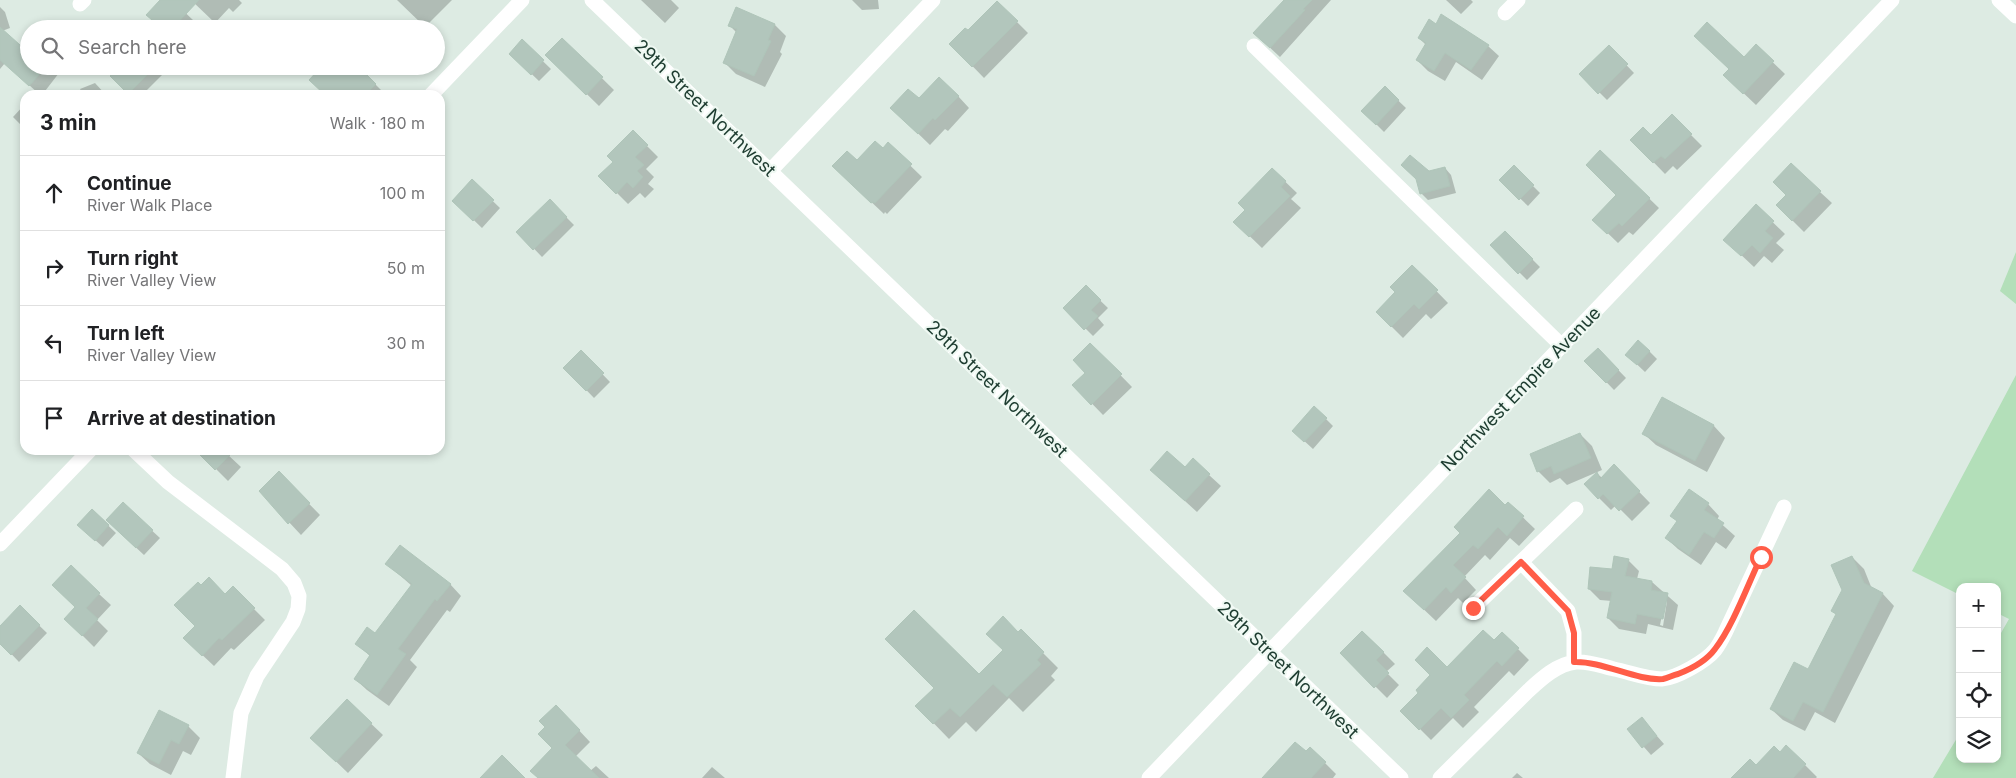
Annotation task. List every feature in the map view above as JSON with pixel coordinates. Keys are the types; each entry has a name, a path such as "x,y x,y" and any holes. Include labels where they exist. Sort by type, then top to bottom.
{"street":[{"path":"436,90 522,0"},
{"name":"29th Street Northwest","path":"592,0 1401,778"},
{"path":"770,170 932,0"},
{"path":"1505,13 1518,0"},
{"name":"Northwest Empire Avenue","path":"1149,778 1892,0"},
{"path":"2000,0 2016,16"},
{"path":"1254,46 1562,346"},
{"path":"0,544 85,455"},
{"path":"139,455 168,482 282,569 294,583 299,596 298,609 293,622 257,676 241,714 233,778"},
{"path":"1440,778 1541,678 1558,668 1574,662 1586,662 1643,676 1664,679 1683,672 1699,663 1715,650 1725,634 1784,507"},
{"path":"1473,608 1576,509"},
{"path":"1521,562 1568,611 1574,633 1574,662"}],"green space":[{"path":"2016,252 2016,304 2000,291"},
{"path":"2016,375 2016,778 1933,778 1956,740 1956,763 2001,763 2001,633 2009,619 2001,615 2001,583 1956,583 1956,593 1912,571"}],"building":[{"path":"160,0 199,0 180,20 152,20 146,15"},
{"path":"1284,0 1312,0 1270,48 1253,33"},
{"path":"997,1 1018,21 972,67 949,44 965,28 968,30"},
{"path":"736,7 775,24 768,40 771,41 754,76 723,63 737,29 728,26"},
{"path":"1441,14 1489,45 1471,70 1445,53 1434,71 1416,60 1426,43 1418,38 1429,19 1436,24"},
{"path":"1707,22 1744,57 1756,44 1774,61 1743,94 1723,75 1729,69 1694,36"},
{"path":"0,27 20,45 20,75 39,75 29,86 0,60"},
{"path":"562,38 603,77 586,95 545,55"},
{"path":"522,39 544,60 531,75 509,54"},
{"path":"1609,45 1628,64 1598,94 1579,74"},
{"path":"147,75 132,90 124,90 110,76"},
{"path":"314,75 367,75 376,84 370,90 320,90 309,80"},
{"path":"939,77 959,96 935,120 933,118 918,134 890,108 908,89 919,98"},
{"path":"1385,86 1399,100 1376,125 1361,111"},
{"path":"1672,114 1692,134 1665,159 1661,156 1653,163 1630,140 1643,127 1651,135"},
{"path":"633,130 648,145 635,157 644,165 637,171 643,177 633,188 627,182 616,194 598,176 613,162 607,156"},
{"path":"875,141 883,148 888,142 912,164 875,203 871,203 832,166 847,151 857,160"},
{"path":"1600,150 1650,198 1622,226 1619,223 1607,234 1592,220 1616,195 1586,165"},
{"path":"1410,155 1429,171 1445,167 1450,186 1420,194 1416,179 1401,165"},
{"path":"1791,163 1821,191 1792,221 1776,205 1786,195 1773,182"},
{"path":"1514,165 1534,185 1519,200 1499,180"},
{"path":"1272,168 1286,181 1281,187 1290,196 1249,237 1233,222 1245,210 1238,203"},
{"path":"472,179 494,200 473,221 452,201"},
{"path":"550,199 567,217 533,250 516,232"},
{"path":"1756,204 1774,221 1765,231 1773,238 1760,253 1752,245 1741,256 1723,240"},
{"path":"1505,231 1533,259 1518,274 1490,245"},
{"path":"1412,265 1438,290 1419,309 1414,304 1391,327 1376,312 1395,292 1390,287"},
{"path":"1086,285 1101,300 1091,310 1098,316 1084,330 1063,308"},
{"path":"1638,340 1650,351 1637,365 1625,355"},
{"path":"1090,343 1122,374 1091,405 1072,385 1085,373 1073,360"},
{"path":"1598,348 1619,370 1606,383 1584,361"},
{"path":"581,350 604,373 586,391 563,368"},
{"path":"1662,397 1714,425 1695,461 1642,434"},
{"path":"1314,406 1327,418 1304,442 1292,431"},
{"path":"1580,433 1591,458 1554,474 1551,466 1537,472 1530,454"},
{"path":"1167,451 1185,467 1193,458 1210,474 1185,501 1150,470"},
{"path":"200,455 230,455 215,470"},
{"path":"1614,464 1640,491 1619,511 1603,494 1598,499 1584,484 1597,472 1600,479"},
{"path":"279,471 310,503 288,524 259,491"},
{"path":"1489,489 1505,505 1508,502 1524,516 1507,536 1498,527 1478,549 1473,545 1453,565 1466,577 1451,593 1446,587 1424,610 1403,591 1460,533 1454,527"},
{"path":"1689,489 1709,503 1704,510 1724,523 1714,538 1704,532 1689,555 1665,538 1677,521 1670,516"},
{"path":"123,502 153,530 136,548 106,520"},
{"path":"92,509 109,525 95,541 77,525"},
{"path":"400,545 451,584 437,601 435,599 398,649 406,654 377,695 354,679 370,655 355,644 367,627 375,633 412,584 385,564"},
{"path":"1614,556 1629,559 1625,576 1652,581 1651,590 1668,593 1663,619 1637,614 1635,624 1607,618 1612,592 1588,589 1590,567 1612,569"},
{"path":"1852,556 1864,583 1883,593 1823,712 1803,702 1793,721 1770,709 1794,662 1808,669 1836,614 1831,611 1842,590 1831,565"},
{"path":"71,565 100,593 86,608 98,619 82,636 64,619 75,607 52,585"},
{"path":"209,577 225,594 233,586 255,608 222,640 219,638 202,656 183,638 195,626 174,605 198,582 201,585"},
{"path":"20,605 40,625 11,655 0,644 0,626"},
{"path":"914,610 979,674 1003,650 986,634 1003,616 1018,632 1021,629 1044,652 1037,660 1041,664 1007,697 993,684 960,717 950,708 933,724 915,706 934,688 885,639"},
{"path":"1483,630 1494,640 1502,632 1519,648 1502,666 1497,661 1464,695 1469,700 1451,718 1441,708 1419,730 1400,711 1418,693 1416,690 1430,675 1415,660 1427,647 1447,667"},
{"path":"1362,631 1384,652 1376,660 1389,673 1374,688 1340,653"},
{"path":"347,699 372,723 336,762 310,738"},
{"path":"556,705 580,730 565,745 599,778 538,778 530,771 552,748 538,734 545,727 539,721"},
{"path":"159,710 189,725 179,744 171,740 159,764 137,753"},
{"path":"1642,717 1657,736 1642,748 1627,729"},
{"path":"1295,742 1306,751 1310,747 1326,762 1311,778 1262,778"},
{"path":"1786,745 1806,764 1793,778 1731,778 1750,759 1756,765 1774,746 1780,752"},
{"path":"502,755 525,778 480,778"}],"route":[{"path":"1473,608 1521,562 1568,611 1574,633 1574,662 1586,662 1643,676 1664,679 1683,672 1699,663 1715,650 1725,634 1761,557"}]}
